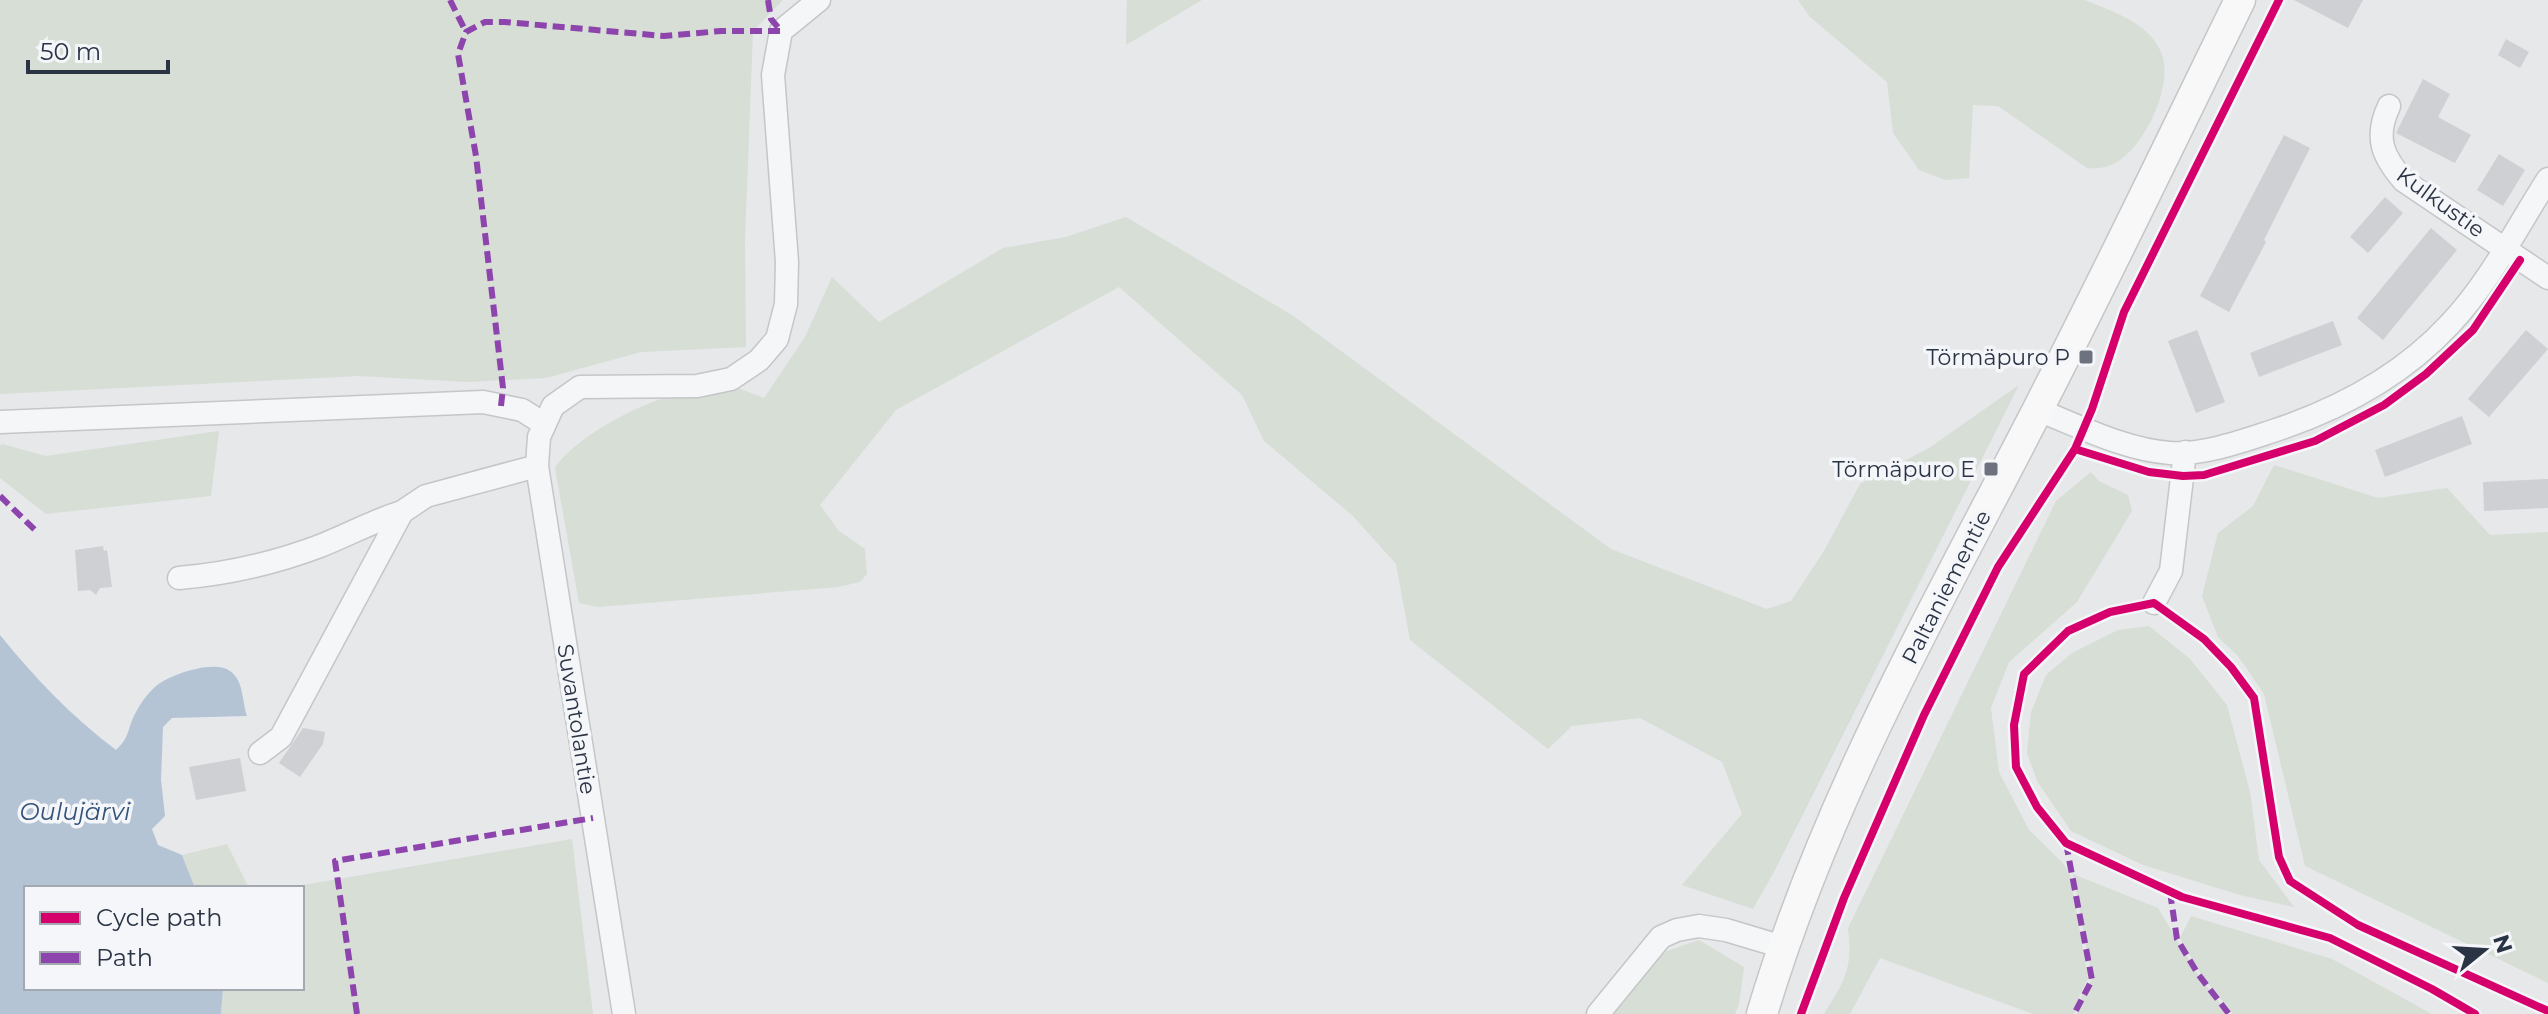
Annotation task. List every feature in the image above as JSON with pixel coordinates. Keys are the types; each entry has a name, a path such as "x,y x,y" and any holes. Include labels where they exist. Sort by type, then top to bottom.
{"street":[{"path":"0,422 483,402 522,410 544,424 553,406 580,387 697,386 731,379 759,360 777,339 786,304 787,262 773,75 781,31 819,0"},
{"name":"Paltaniementie","path":"1762,1014 1783,947 1825,835 1867,744 2038,410 2240,0"},
{"name":"Kulkustie","path":"2389,106 2381,140 2387,162 2404,181 2548,278"},
{"path":"2038,410 2126,443 2170,453 2250,439 2316,416 2360,396 2415,357 2452,323 2480,286 2548,179"},
{"name":"Suvantolantie","path":"544,424 539,437 537,466 624,1014"},
{"path":"2154,603 2171,571 2185,452"},
{"path":"179,578 264,564 320,546 381,518 402,512 426,496 537,466"},
{"path":"260,753 281,737 402,512"},
{"path":"1598,1014 1661,937 1677,930 1699,926 1726,930 1783,947"}],"shaded area":[{"path":"0,0 783,0 753,31 745,239 746,347 641,352 546,378 468,382 358,376 0,394"},
{"path":"1127,0 1202,0 1126,45"},
{"path":"1798,0 2085,0 2129,19 2148,33 2161,52 2164,65 2161,96 2147,128 2128,154 2106,167 2095,168 2087,168 1998,106 1973,105 1969,178 1946,180 1919,170 1893,133 1887,82 1810,17"},
{"path":"1126,217 1292,315 1611,549 1767,609 1791,601 1824,551 1860,484 1929,448 2019,385 1753,909 1682,885 1742,814 1722,762 1640,718 1572,726 1548,749 1410,640 1396,564 1353,516 1264,441 1242,395 1119,287 896,410 820,505 839,531 865,549 867,574 860,582 838,587 598,607 579,603 555,468 592,434 627,413 676,395 738,388 764,398 805,337 832,277 879,322 1003,248 1066,237"},
{"path":"219,431 211,496 46,514 0,478 2,444 46,456"},
{"path":"2274,465 2378,498 2447,488 2490,535 2548,532 2548,983 2305,866 2264,694 2238,656 2218,637 2202,596 2218,533 2253,506"},
{"path":"2091,472 2099,481 2128,495 2132,511 2077,602 2009,662 1991,708 1999,772 2029,830 2062,862 2070,875 2088,979 2074,1014 2033,1014 1880,958 1850,1014 1824,1014 1846,974 1848,928 2056,501"},
{"path":"2149,626 2190,659 2227,705 2250,792 2259,860 2294,907 2240,895 2143,865 2071,831 2037,781 2027,753 2031,712 2046,675 2072,653 2118,630"},
{"path":"572,839 593,1014 221,1014 223,990 304,990 304,886 298,886"},
{"path":"227,844 248,886 194,886 182,855"},
{"path":"2073,874 2158,908 2200,978 2229,1014 2077,1014 2082,995 2092,979"},
{"path":"2191,916 2332,959 2432,1014 2233,1014 2202,976 2180,938"},
{"path":"1699,940 1744,967 1735,1014 1611,1014 1661,953"}],"water":[{"name":"Oulujärvi","path":"0,635 54,696 116,750 142,702 161,682 203,668 230,671 238,680 247,716 172,718 163,727 161,780 165,816 152,829 158,845 182,855 194,886 24,886 24,990 223,990 221,1014 0,1014"}],"building":[{"path":"2294,0 2363,0 2348,28"},
{"path":"2506,39 2529,52 2520,68 2498,55"},
{"path":"2423,79 2450,94 2438,117 2471,135 2455,163 2396,133"},
{"path":"2284,135 2310,148 2229,312 2200,296"},
{"path":"2499,154 2525,170 2503,206 2477,190"},
{"path":"2385,197 2403,213 2368,253 2350,237"},
{"path":"2431,228 2457,250 2383,340 2357,318"},
{"path":"2333,321 2342,345 2259,377 2250,353"},
{"path":"2197,330 2225,402 2196,413 2168,341"},
{"path":"2526,330 2548,349 2489,417 2468,399"},
{"path":"2462,416 2472,444 2385,477 2375,450"},
{"path":"2548,479 2548,508 2484,511 2483,482"},
{"path":"103,546 104,551 107,550 112,587 100,588 96,595 90,590 78,591 75,550"},
{"path":"303,728 325,732 323,744 300,777 279,763"},
{"path":"240,758 246,791 196,800 189,767"}],"marked path":[{"path":"450,0 466,32"},
{"path":"768,0 771,19 781,31"},
{"path":"501,406 503,388 476,156 458,54 466,32 485,22 664,36 721,31 781,31"},
{"path":"0,496 36,531"},
{"path":"357,1014 335,861 593,818"},
{"path":"2066,843 2092,980 2074,1014"},
{"path":"2170,892 2177,939 2198,974 2229,1014"}],"cycle path":[{"path":"1801,1014 1844,898 1924,715 1998,567 2075,449 2092,409 2124,312 2279,0"},
{"path":"2075,449 2149,472 2183,476 2204,475 2315,441 2384,405 2426,374 2473,330 2520,260"},
{"path":"2475,1014 2330,938 2182,897 2066,843 2037,807 2016,767 2014,725 2024,674 2068,631 2110,612 2154,603 2204,639 2231,667 2254,698 2279,857 2290,881 2358,925 2548,1011"}],"place":[{"name":"Törmäpuro P","path":"2086,357"},
{"name":"Törmäpuro E","path":"1991,469"}]}
